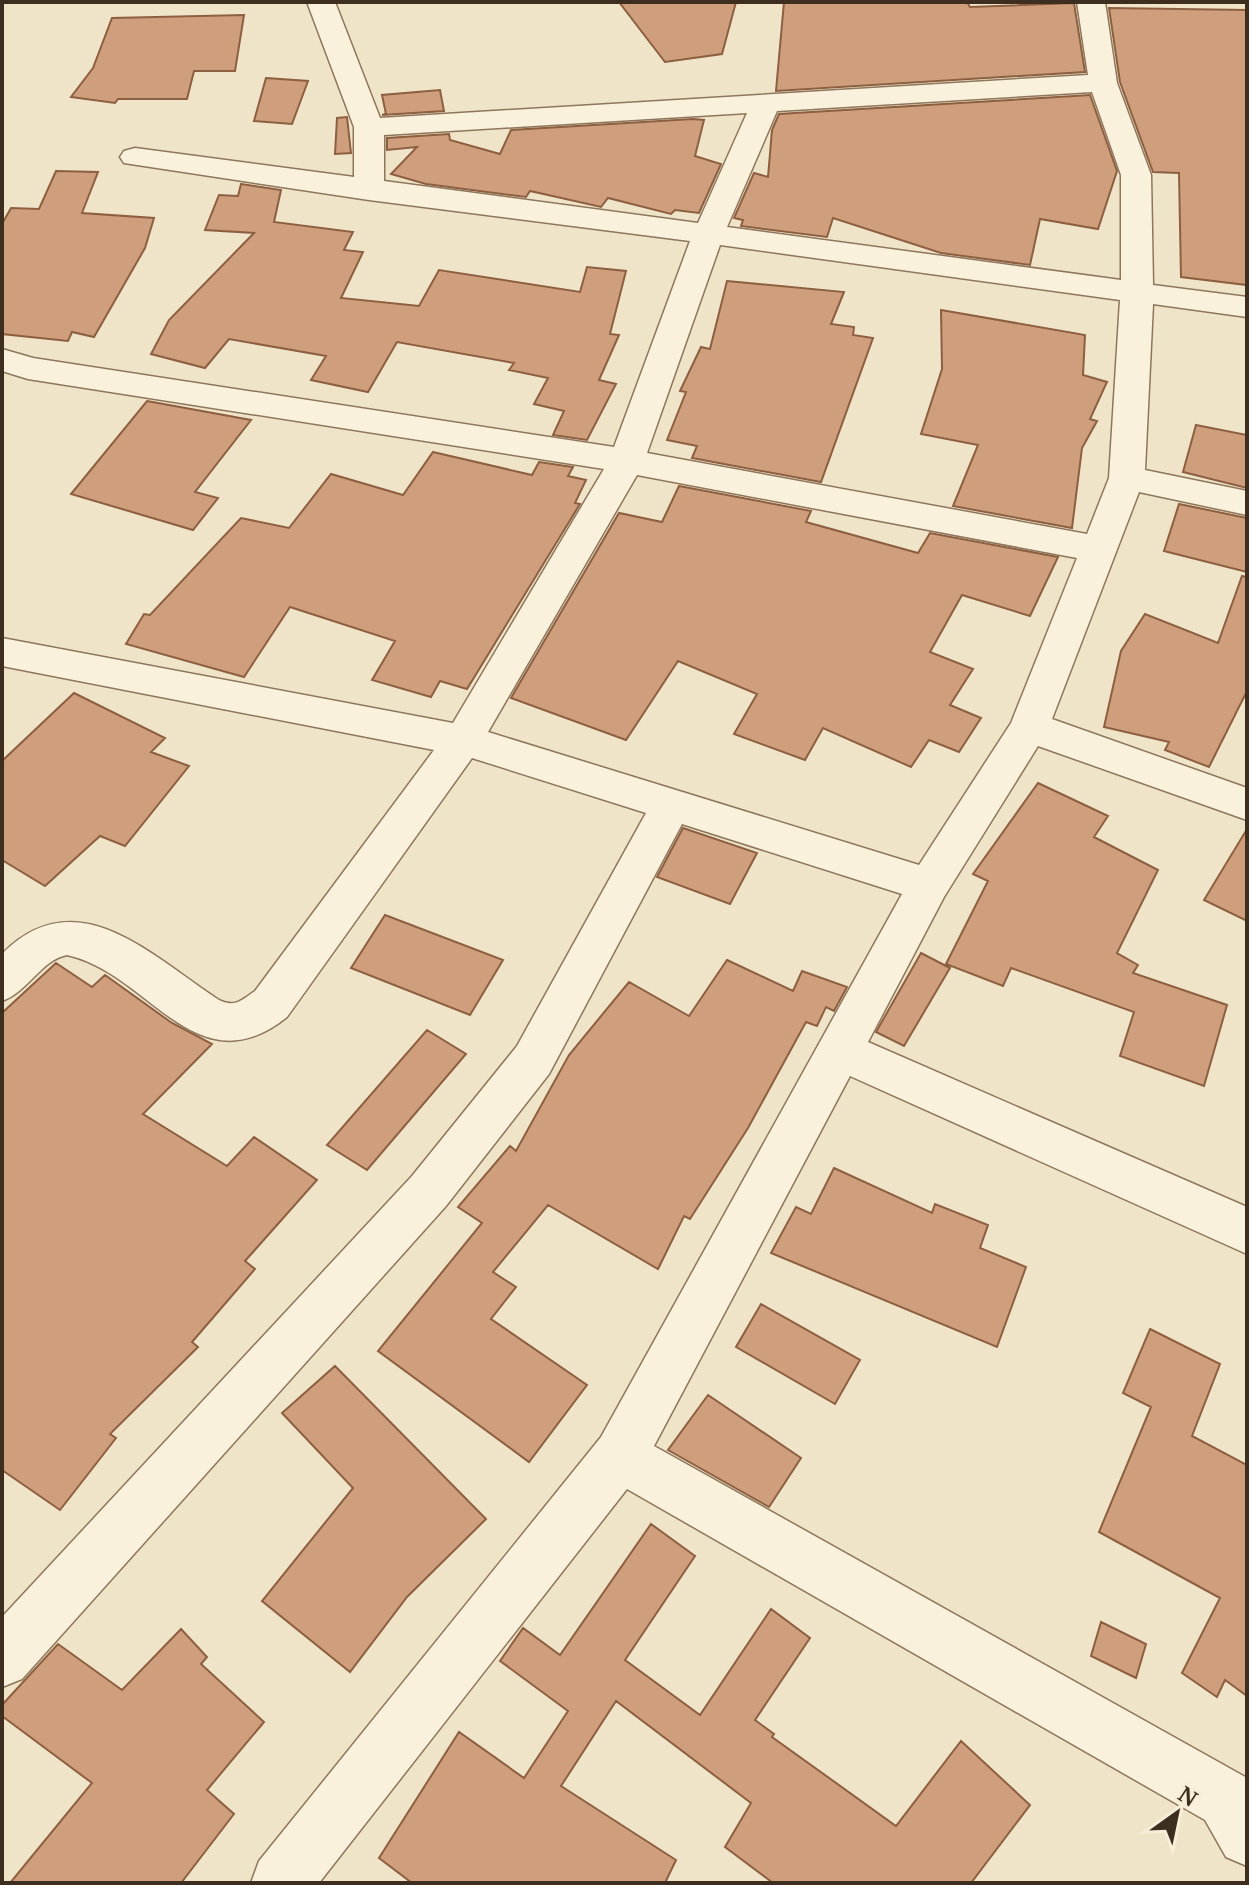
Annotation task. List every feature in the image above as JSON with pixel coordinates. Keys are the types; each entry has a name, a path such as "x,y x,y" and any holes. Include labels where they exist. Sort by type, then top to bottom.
{"street":[{"path":"321,2 369,127 369,191"},
{"path":"281,1883 620,1456 929,885 1029,727 1127,478 1137,294 1136,175 1103,83 1091,2"},
{"path":"369,127 1103,83"},
{"path":"2,982 48,941 71,937 97,946 223,1024 248,1021 271,1004 463,740 627,461 708,236 767,101"},
{"path":"135,157 369,191 1247,307"},
{"path":"2,359 28,368 627,461 1099,549"},
{"path":"1127,478 1247,503"},
{"path":"2,652 463,740 929,885"},
{"path":"1029,727 1247,804"},
{"path":"2,1659 429,1191 523,1072 672,805"},
{"path":"839,1050 1247,1231"},
{"path":"620,1456 1226,1799 1247,1836"}],"building":[{"path":"619,2 736,2 722,54 665,62"},
{"path":"784,2 967,2 970,7 1074,3 1085,72 776,91"},
{"path":"1109,8 1247,10 1247,285 1181,277 1179,173 1153,172 1120,82"},
{"path":"244,15 235,71 194,71 187,99 118,99 115,103 71,97 93,68 112,18"},
{"path":"266,78 308,81 292,124 254,121"},
{"path":"440,90 444,111 382,115 386,114 382,95"},
{"path":"1090,95 1117,171 1098,229 1040,219 1030,265 941,253 833,218 827,237 741,226 743,220 734,218 754,173 768,177 772,130 779,114"},
{"path":"347,117 351,153 335,154 337,118"},
{"path":"704,120 695,156 721,164 699,213 675,210 671,214 608,198 601,207 530,191 526,197 426,184 391,174 417,147 387,150 387,138 449,134 450,140 500,154 511,130"},
{"path":"56,171 98,172 82,213 154,218 145,248 94,337 72,332 68,341 2,334 2,224 11,208 39,209"},
{"path":"241,184 281,190 274,222 353,232 344,250 363,252 341,298 419,306 439,270 580,292 587,267 626,271 610,334 619,335 599,380 616,384 587,440 553,435 564,411 534,404 548,378 509,370 514,363 397,342 368,392 311,380 326,356 229,339 205,368 151,354 169,320 254,233 205,230 219,195 238,196"},
{"path":"727,281 844,292 831,324 854,327 853,335 873,338 821,482 692,458 697,446 667,440 686,392 680,391 701,347 710,349"},
{"path":"941,310 1085,335 1083,375 1107,382 1090,419 1097,421 1082,448 1072,528 953,506 978,445 921,434 942,369"},
{"path":"147,401 251,420 195,492 218,498 193,530 71,494"},
{"path":"1196,425 1247,435 1247,488 1183,472"},
{"path":"433,452 532,475 539,462 573,467 568,476 586,480 575,503 580,504 467,689 440,681 431,697 372,680 395,641 290,607 244,677 126,644 144,614 150,615 241,518 289,528 331,474 403,495"},
{"path":"679,486 811,511 806,522 918,553 930,533 1058,557 1030,616 962,595 930,652 973,669 950,705 981,718 959,752 929,740 911,767 823,728 805,760 734,734 757,694 678,661 626,740 511,698 619,513 662,522"},
{"path":"1179,504 1247,518 1247,572 1164,551"},
{"path":"1242,576 1247,577 1247,691 1209,767 1165,750 1169,742 1104,727 1121,651 1145,614 1218,643"},
{"path":"74,693 165,738 151,752 189,766 125,846 100,836 45,886 2,860 2,761"},
{"path":"1038,783 1108,816 1094,837 1158,870 1117,953 1138,965 1133,973 1227,1005 1204,1086 1120,1056 1134,1012 1011,968 1003,986 946,964 988,881 973,874"},
{"path":"683,828 757,853 730,904 657,877"},
{"path":"1247,829 1247,921 1204,900"},
{"path":"385,915 503,960 470,1015 351,968"},
{"path":"921,953 950,968 904,1046 876,1032"},
{"path":"727,960 793,991 802,971 847,987 834,1011 826,1007 817,1026 806,1022 748,1128 690,1219 684,1216 658,1269 548,1205 493,1272 516,1287 491,1319 587,1385 529,1462 378,1351 482,1223 458,1207 510,1146 516,1151 569,1055 629,982 689,1016"},
{"path":"56,963 92,987 105,975 172,1023 212,1044 143,1114 227,1166 254,1137 317,1180 245,1261 255,1269 192,1342 198,1347 110,1434 116,1438 60,1510 2,1470 2,1013"},
{"path":"427,1030 466,1054 367,1170 327,1145"},
{"path":"834,1168 932,1213 935,1204 988,1225 980,1248 1026,1267 997,1347 771,1253 796,1207 811,1214"},
{"path":"761,1304 860,1360 835,1404 736,1347"},
{"path":"1150,1329 1220,1364 1192,1436 1247,1465 1247,1696 1225,1680 1217,1697 1182,1673 1220,1598 1099,1532 1151,1407 1123,1393"},
{"path":"335,1366 486,1519 407,1597 350,1672 262,1601 353,1488 282,1413"},
{"path":"708,1395 801,1458 769,1507 668,1450"},
{"path":"651,1524 695,1556 625,1660 700,1715 771,1609 810,1638 755,1720 774,1734 772,1737 896,1826 961,1741 1030,1805 971,1883 773,1883 725,1847 751,1803 616,1701 561,1786 676,1860 665,1883 412,1883 379,1858 459,1732 524,1778 568,1711 500,1661 523,1628 560,1655"},
{"path":"1101,1622 1146,1644 1136,1678 1091,1656"},
{"path":"181,1629 207,1657 201,1664 264,1722 207,1790 234,1814 181,1883 10,1883 92,1783 2,1716 2,1705 58,1644 122,1690"}]}
